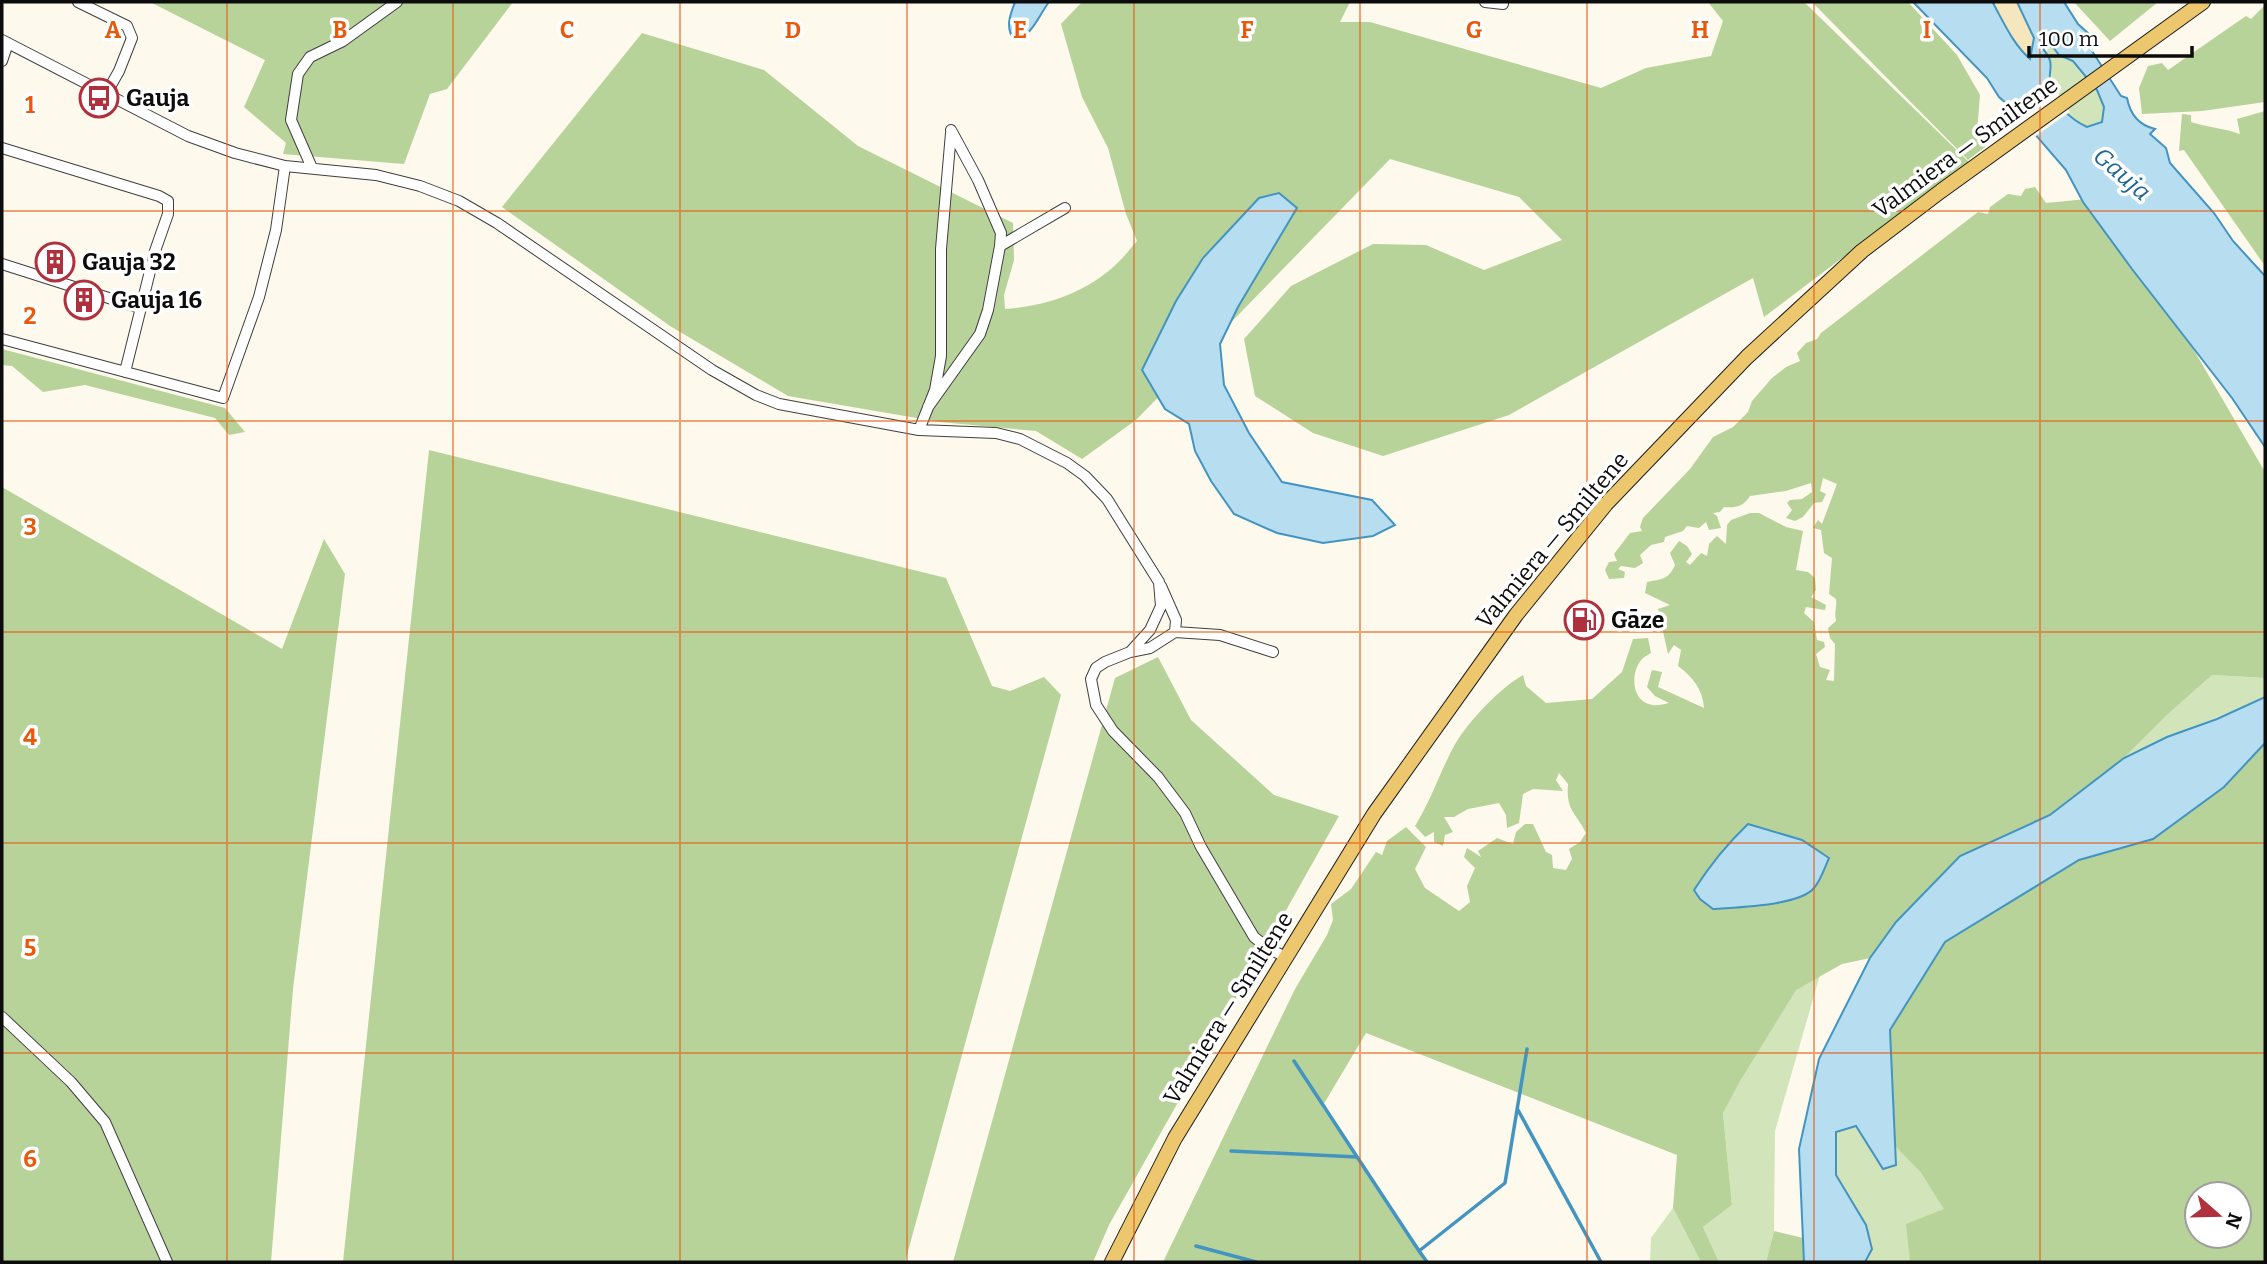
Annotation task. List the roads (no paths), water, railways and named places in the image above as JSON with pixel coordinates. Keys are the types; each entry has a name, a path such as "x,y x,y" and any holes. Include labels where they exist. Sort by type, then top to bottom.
{"main road":[{"name":"Valmiera — Smiltene","path":"1112,1262 1175,1138 1374,814 1516,615 1606,504 1747,357 1862,251 2203,2"}],"street":[{"path":"78,2 127,26 132,38 119,71 106,94"},
{"path":"312,168 291,120 298,74 310,57 343,41 397,2"},
{"path":"1485,2 1503,4"},
{"path":"2,61 5,41 188,136 235,153 285,166 376,175 420,186 459,201 497,223 671,344 756,395 803,410 919,430 996,433 1020,439 1086,476 1107,499 1159,582 1176,620 1175,632"},
{"path":"919,430 928,407 935,390 941,356 941,249 951,130 983,190 1001,233 1000,246 988,310 980,334 928,407"},
{"path":"2,148 168,201 168,214 140,308 125,372"},
{"path":"2,339 223,398 258,297 275,230 285,166"},
{"path":"1000,246 1065,208"},
{"path":"2,264 140,308"},
{"path":"1130,652 1150,630 1161,606 1159,582"},
{"path":"1273,652 1220,635 1175,632 1150,648 1130,652 1105,662 1096,668 1091,679 1096,705 1113,731 1158,777 1185,813 1201,847 1254,937 1269,949 1286,957"},
{"path":"2,1017 71,1082 105,1122 167,1262"}],"water":[{"path":"1015,2 1049,2 1026,35 1014,40 1009,26"},
{"path":"1913,2 1995,2 1993,3 2009,33 2030,59 2034,38 2017,2 2064,2 2078,24 2089,34 2092,51 2121,96 2127,98 2136,118 2155,129 2150,134 2166,148 2170,163 2265,276 2265,447 2232,398 2083,202 2066,170 2015,111 1999,97 1987,78","holes":["2053,47 2059,55 2073,61 2097,90 2104,107 2102,122 2087,127 2069,115 2055,98 2050,85 2050,62 2043,49"]},
{"path":"1279,193 1297,208 1238,307 1220,344 1224,385 1249,433 1282,482 1372,500 1395,525 1373,536 1323,543 1277,533 1234,514 1211,481 1195,451 1189,424 1165,409 1142,370 1176,301 1203,258 1259,198"},
{"path":"2265,697 2265,743 2224,787 2153,839 2079,860 1945,942 1890,1030 1896,1165 1883,1169 1856,1126 1836,1132 1836,1175 1866,1225 1872,1249 1865,1262 1804,1262 1799,1149 1819,1059 1870,958 1896,922 1960,856 2050,815 2124,758 2167,737 2217,719"},
{"path":"1748,824 1802,840 1829,858 1814,888 1795,899 1752,906 1713,909 1700,899 1694,890 1719,855"}],"waterway":[{"path":"1427,1262 1419,1251 1505,1183 1527,1049"},
{"path":"1294,1061 1419,1251"},
{"path":"1518,1110 1601,1262"},
{"path":"1231,1151 1357,1157"},
{"path":"1196,1246 1256,1262"}],"place":[{"name":"Gauja","path":"99,98"},
{"name":"Gauja 32","path":"55,262"},
{"name":"Gauja 16","path":"84,300"},
{"name":"Gāze","path":"1584,620"}]}
